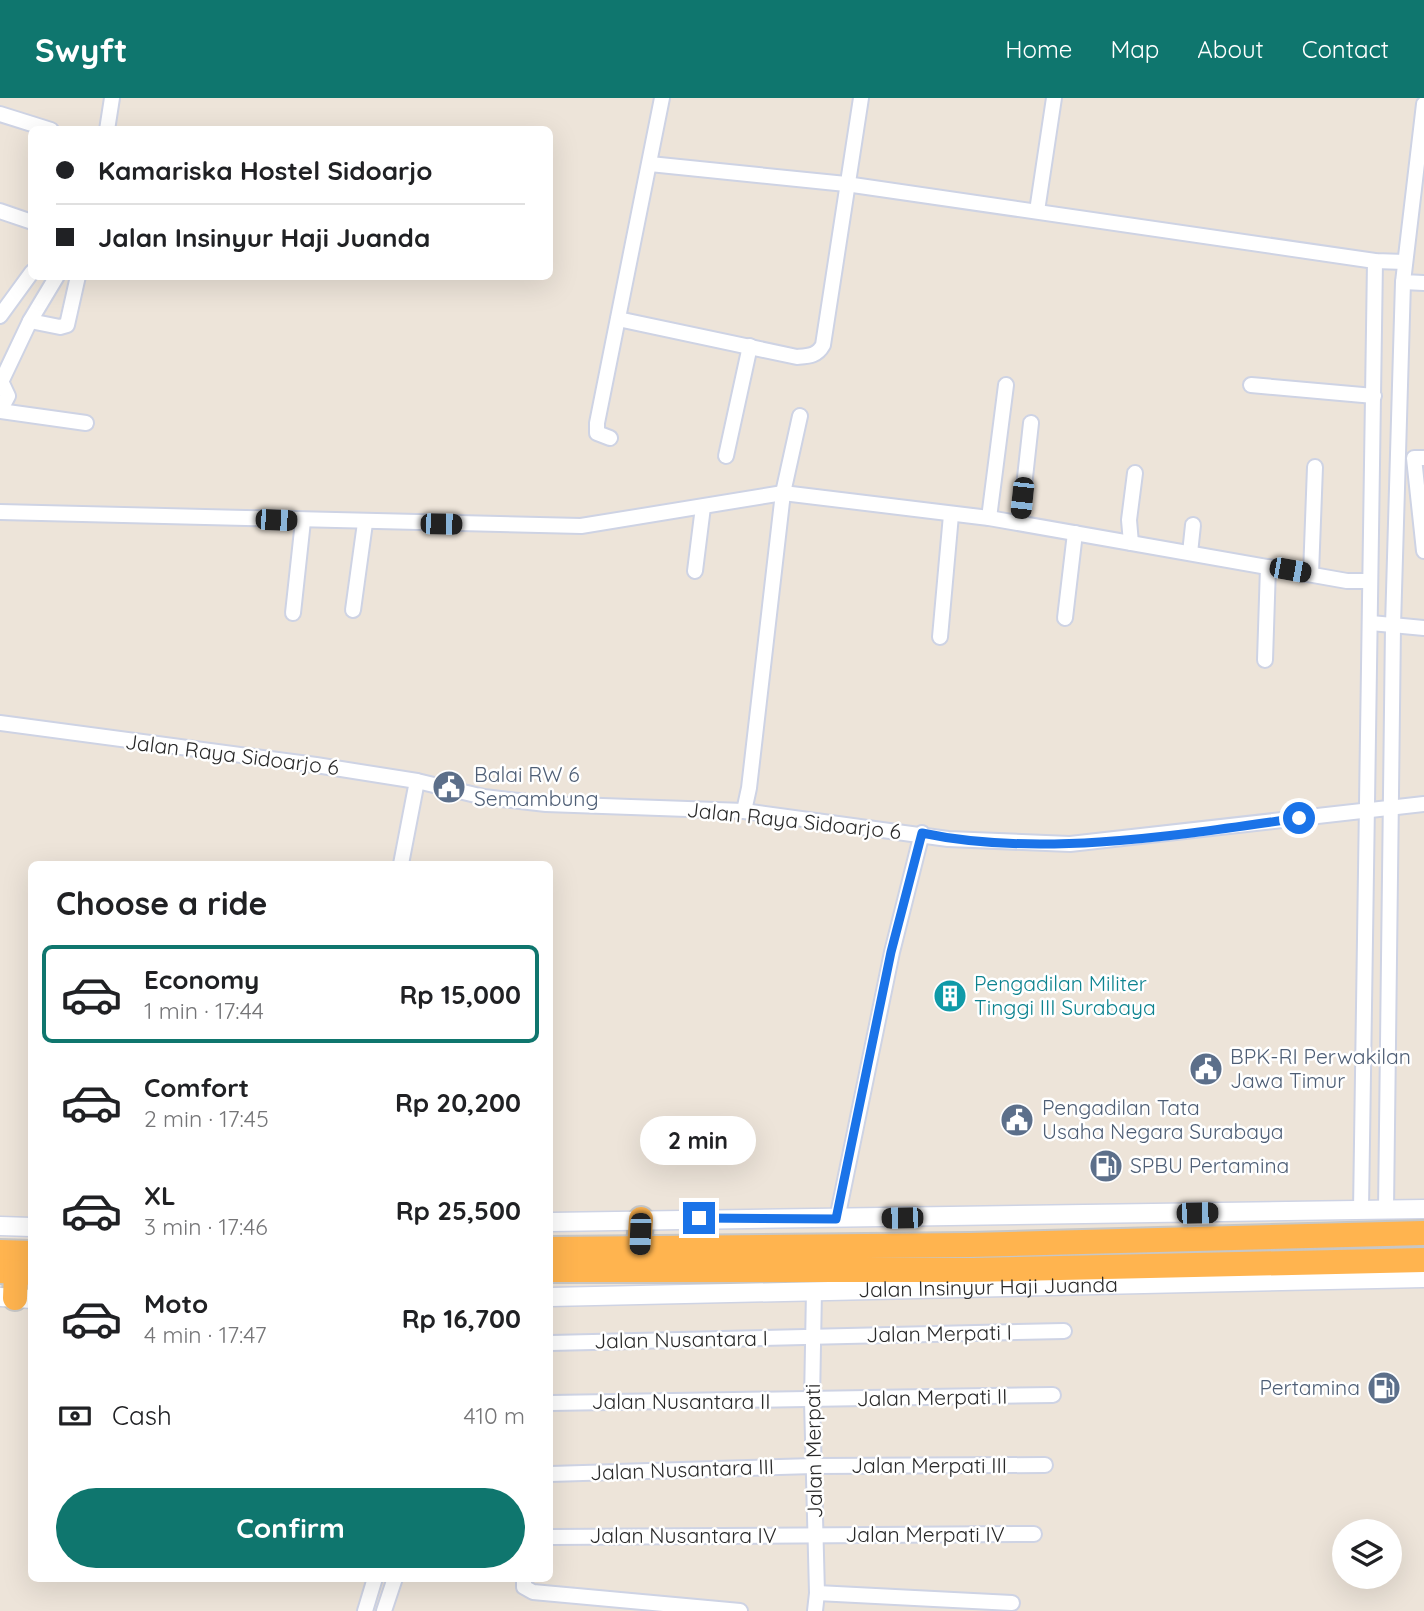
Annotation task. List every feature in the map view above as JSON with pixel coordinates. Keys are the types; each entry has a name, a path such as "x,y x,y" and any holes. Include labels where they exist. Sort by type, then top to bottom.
{"highway":[{"path":"639,1249 641,1219"},
{"name":"Jalan Insinyur Haji Juanda","path":"553,1250 970,1245 1361,1222 1386,1222 1424,1233"},
{"path":"0,1252 28,1252"},
{"name":"Jalan Insinyur Haji Juanda","path":"553,1270 747,1281 815,1280 972,1270 1421,1269"},
{"path":"16,1272 16,1298"}],"street":[{"path":"108,126 112,98"},
{"path":"610,438 597,433 597,423 662,98"},
{"path":"618,319 797,357 810,356 820,351 861,98"},
{"path":"1037,211 1054,98"},
{"path":"1386,1222 1393,626 1403,282 1421,161 1424,104"},
{"path":"0,114 38,126"},
{"path":"650,164 846,184 1375,261 1405,262"},
{"path":"0,211 28,221"},
{"path":"1361,1222 1375,261"},
{"path":"0,316 28,278"},
{"path":"55,280 30,321 1,380 8,396 0,411 86,423"},
{"path":"30,321 60,327 67,325 77,280"},
{"path":"1403,282 1424,283"},
{"path":"726,456 750,346"},
{"path":"1374,376 1400,376"},
{"path":"989,518 1006,384"},
{"path":"1251,385 1374,396"},
{"path":"744,811 749,788 783,493 800,416"},
{"path":"1020,523 1031,423"},
{"path":"1398,458 1419,458 1424,551"},
{"path":"1311,574 1315,467"},
{"path":"1130,543 1129,520 1135,473"},
{"path":"0,512 365,523 581,526 783,493 989,518 1347,581 1370,581"},
{"path":"695,571 703,507"},
{"path":"940,637 951,515"},
{"path":"293,613 303,521"},
{"path":"353,610 365,523"},
{"path":"1190,553 1192,525"},
{"path":"1065,618 1075,533"},
{"path":"1265,660 1268,566"},
{"path":"1371,624 1424,628"},
{"name":"Jalan Raya Sidoarjo 6","path":"0,723 417,781 484,797 546,804 744,811 922,833 948,839 1070,844 1424,804"},
{"path":"402,861 417,781"},
{"path":"836,1219 891,952 922,833"},
{"name":"Jalan Insinyur Haji Juanda","path":"1386,1222 1424,1209"},
{"name":"Jalan Insinyur Haji Juanda","path":"553,1222 836,1219 1361,1222"},
{"path":"0,1226 28,1227"},
{"name":"Jalan Merpati","path":"815,1280 812,1401 817,1536 815,1611"},
{"name":"Jalan Insinyur Haji Juanda","path":"553,1297 747,1281"},
{"name":"Jalan Merpati I","path":"813,1336 1064,1331"},
{"name":"Jalan Nusantara I","path":"553,1343 813,1336"},
{"name":"Jalan Merpati II","path":"812,1401 1053,1395"},
{"name":"Jalan Nusantara II","path":"553,1403 812,1401"},
{"name":"Jalan Merpati III","path":"814,1466 1045,1465"},
{"name":"Jalan Nusantara III","path":"553,1474 814,1466"},
{"name":"Jalan Merpati IV","path":"817,1536 1034,1534"},
{"name":"Jalan Nusantara IV","path":"553,1537 817,1536"},
{"path":"365,1611 374,1582"},
{"path":"384,1611 394,1582"},
{"path":"524,1582 533,1592 740,1611"},
{"path":"817,1593 1012,1603"}],"place":[{"name":"Balai RW 6 Semambung","path":"449,787"},
{"name":"Pengadilan Militer Tinggi III Surabaya","path":"950,996"},
{"name":"BPK-RI Perwakilan Jawa Timur","path":"1206,1069"},
{"name":"Pengadilan Tata Usaha Negara Surabaya","path":"1017,1120"},
{"name":"SPBU Pertamina","path":"1106,1166"},
{"name":"Pertamina","path":"1384,1388"}],"route":[{"path":"699,1218 836,1219 891,952 922,833 948,839 1070,844 1299,818"}]}
